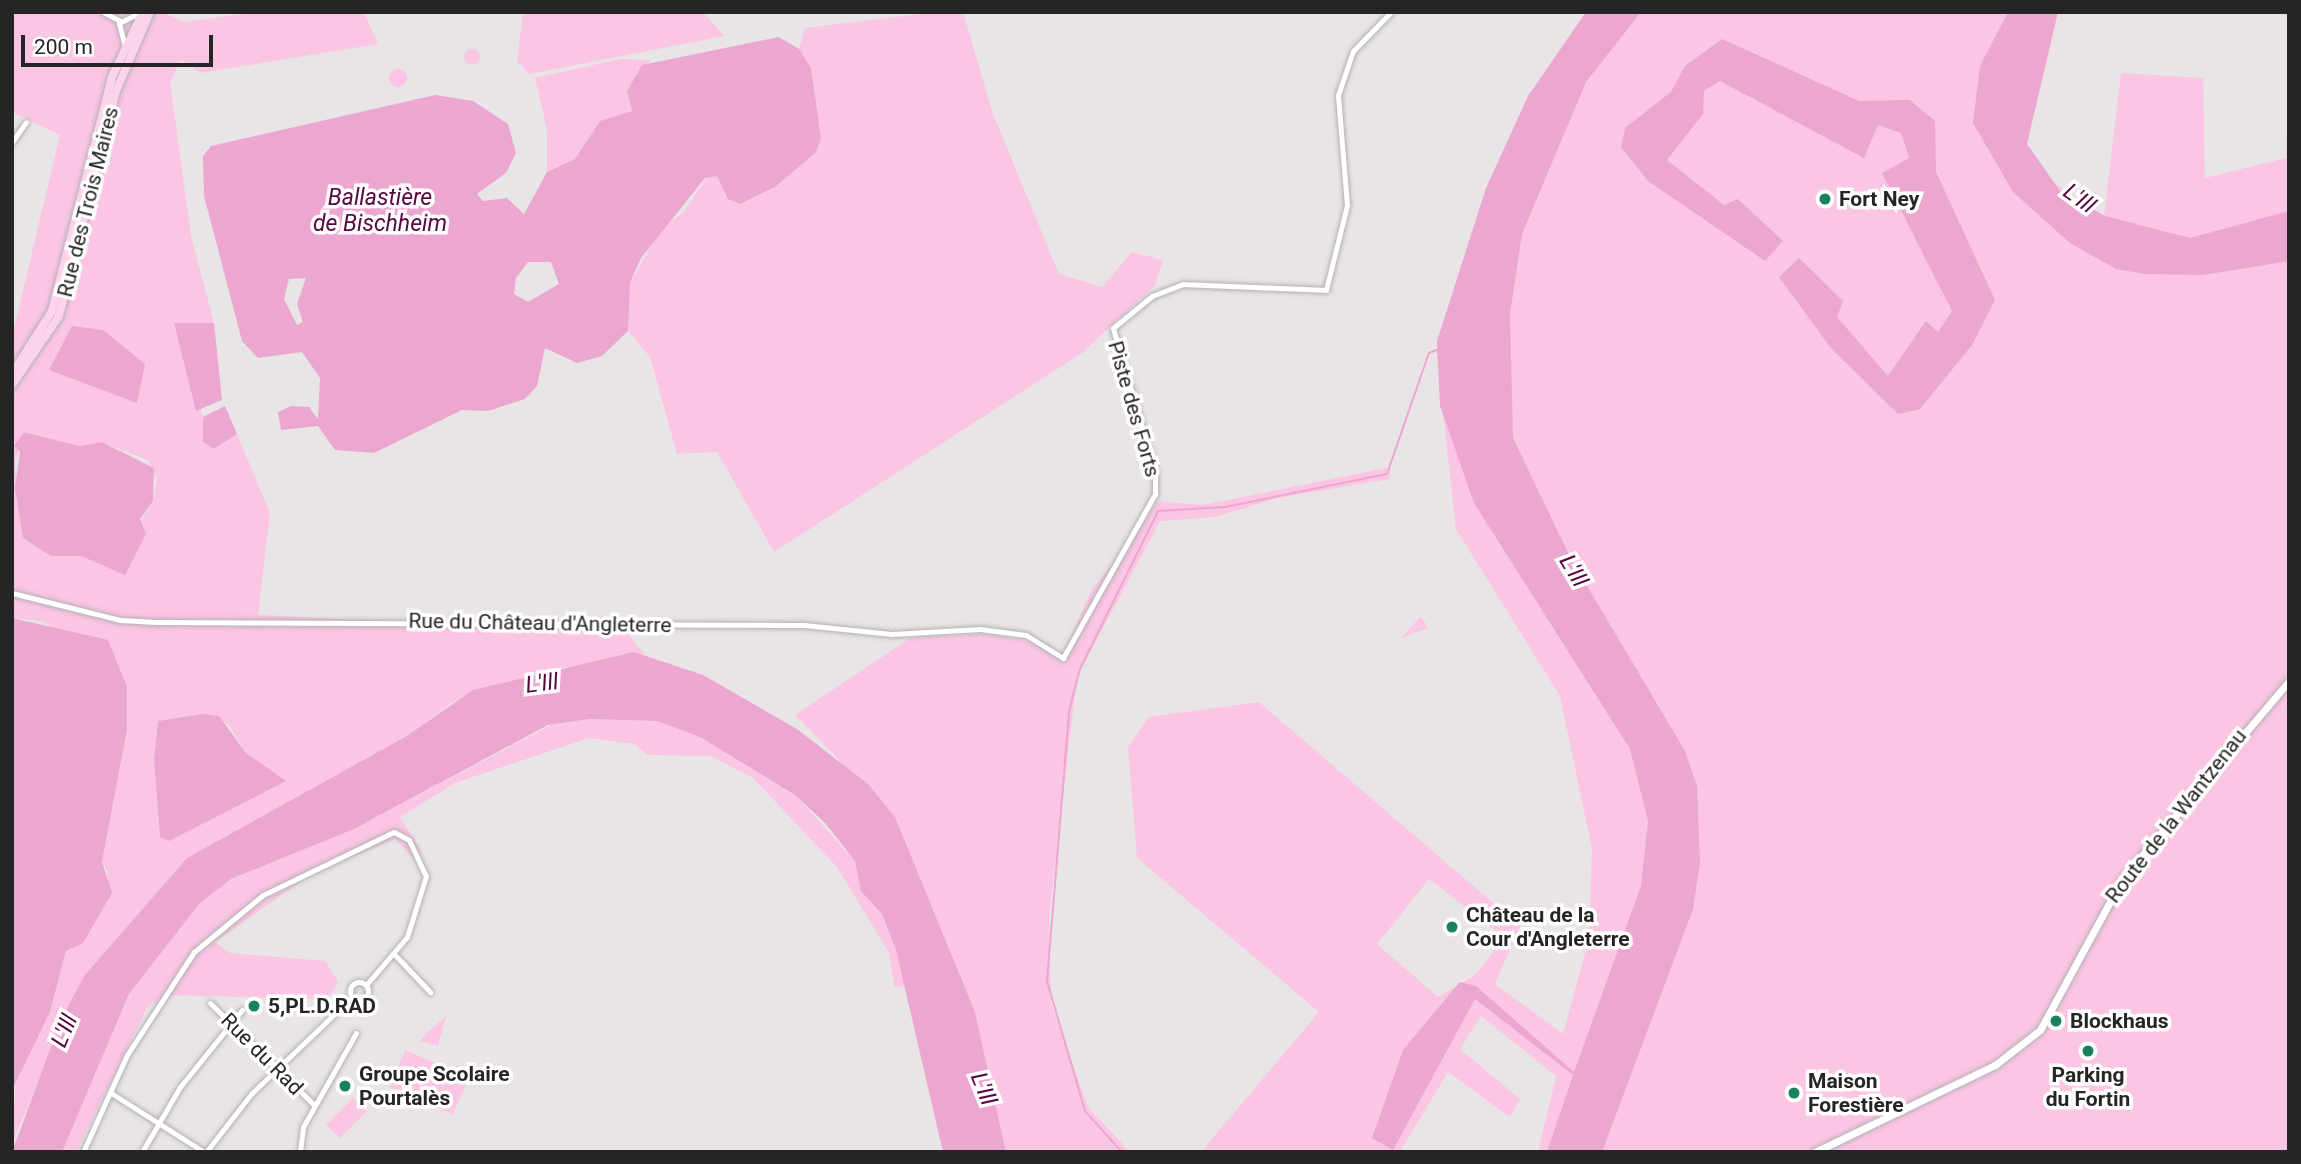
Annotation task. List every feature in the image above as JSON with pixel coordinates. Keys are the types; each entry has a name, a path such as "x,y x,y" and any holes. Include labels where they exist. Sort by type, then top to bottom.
{"main road":[{"name":"Rue des Trois Maires","path":"12,385 59,316 116,91 142,12"},
{"name":"Rue des Trois Maires","path":"12,373 52,311 98,125 125,47 150,12"},
{"name":"Route de la Wantzenau","path":"1815,1152 1995,1065 2040,1030 2123,878 2289,681"}],"street":[{"path":"103,12 137,30"},
{"path":"120,21 142,12"},
{"name":"Piste des Forts","path":"1063,658 1155,494 1155,472 1113,328 1152,296 1183,284 1326,290 1347,205 1338,95 1353,51 1391,12"},
{"path":"120,21 125,47"},
{"path":"12,142 26,122"},
{"name":"Rue du Château d'Angleterre","path":"12,593 120,620 156,622 804,625 892,635 980,629 1026,635 1063,658"},
{"path":"83,1152 163,993 233,915 321,863 394,832 409,840 426,876 396,956 366,985 365,998 352,997"},
{"path":"396,956 430,992"},
{"path":"111,1093 205,1152 278,1068 352,997 353,984 366,985"},
{"name":"Rue du Rad","path":"210,1003 314,1105"},
{"path":"142,1152 158,1124 242,1010"},
{"path":"300,1152 314,1105 356,1033"}],"shaded area":[{"path":"12,12 161,12 185,22 255,12 364,12 378,44 200,73 181,60 170,82 191,236 214,323 174,323 203,417 203,442 214,449 237,434 270,513 258,615 626,632 645,654 545,671 453,702 405,737 187,858 84,976 12,1143 16,1073 50,1012 66,951 108,873 102,862 127,730 127,687 43,621 12,618 12,337 60,135 12,112","holes":["25,432 80,446 102,442 148,460 157,479 153,501 112,569 81,556 51,556 23,538 15,463","202,714 229,725 246,753 285,781 169,841 160,836 154,759 158,721"]},
{"path":"523,12 703,12 724,36 529,74 517,61"},
{"path":"937,12 963,12 993,114 1059,274 1102,287 1132,252 1163,260 1155,285 1082,353 774,552 717,452 677,454 650,357 628,331 630,283 661,229 684,212 706,178 717,175 729,194 811,68 799,49 805,28"},
{"path":"1623,12 2058,12 2039,64 2027,145 2046,178 2104,216 2121,73 2203,78 2205,178 2286,158 2289,88 2289,1152 1538,1152 1556,1076 1481,1016 1460,1049 1520,1099 1510,1117 1448,1072 1400,1152 1201,1152 1319,1012 1137,858 1128,747 1149,717 1259,702 1520,926 1495,984 1563,1034 1589,939 1592,849 1560,696 1456,529 1436,349 1479,344 1498,240","holes":["1429,879 1505,938 1475,975 1438,997 1377,944"]},
{"path":"472,49 480,57 472,65 464,57"},
{"path":"620,59 651,60 627,91 632,111 600,121 575,159 547,172 547,129 535,78"},
{"path":"398,69 404,72 407,78 404,84 398,87 392,84 389,78 392,72"},
{"path":"1391,467 1389,479 1278,498 1215,517 1160,521 1077,677 1049,917 1051,1003 1088,1107 1130,1152 1006,1152 975,1012 895,817 795,715 910,638 987,634 1033,642 1061,659 1092,590 1159,501 1202,505"},
{"path":"1421,616 1428,628 1401,638"},
{"path":"590,719 657,721 700,737 795,795 855,861 861,890 882,914 906,987 894,986 889,953 837,867 753,778 711,756 647,755 635,744 589,738 455,783 400,817 422,852 413,858 395,839 310,875 215,942 230,953 325,961 338,981 331,995 308,999 171,995 148,1006 76,1152 62,1152 129,994 200,903 231,879 354,829 551,725"},
{"path":"446,1016 438,1046 420,1041 427,1033"},
{"path":"405,1050 469,1077 453,1114 390,1087"},
{"path":"353,1098 367,1111 340,1138 326,1125"}],"water":[{"name":"L'Ill","path":"1586,12 1641,12 1586,82 1522,234 1510,314 1513,438 1571,559 1685,751 1697,786 1700,862 1693,909 1602,1152 1547,1152 1573,1075 1475,999 1393,1150 1372,1138 1403,1050 1460,982 1476,986 1574,1072 1641,886 1648,821 1630,749 1474,503 1440,406 1437,341 1486,188 1528,96"},
{"path":"2008,12 2058,12 2027,144 2060,191 2105,216 2190,238 2289,211 2289,261 2203,275 2145,274 2116,269 2070,243 2013,192 1973,123 1980,66"},
{"name":"Ballastière de Bischheim","path":"779,37 799,49 811,68 821,139 816,152 775,187 740,204 728,199 717,176 705,178 641,258 630,283 628,331 602,356 577,363 545,348 537,386 525,399 488,411 462,410 374,453 335,450 318,426 281,430 278,412 291,406 309,407 318,419 320,378 302,352 258,358 242,341 204,196 203,156 211,146 435,95 473,101 508,124 516,153 506,173 477,194 483,201 507,198 524,214 547,172 575,159 600,121 632,111 627,91 642,65","holes":["528,262 551,262 559,284 528,302 514,294 516,278","306,278 297,304 303,322 297,325 284,299 289,279"]},
{"path":"1722,39 1859,101 1910,100 1935,121 1936,172 1995,300 1972,345 1920,409 1898,414 1830,347 1779,277 1799,258 1843,301 1837,317 1888,376 1926,321 1938,332 1952,311 1882,173 1909,158 1901,133 1878,125 1864,158 1720,81 1704,91 1703,114 1667,160 1724,205 1738,199 1783,241 1765,261 1648,181 1621,147 1625,128 1671,92 1685,66"},
{"path":"174,323 214,323 222,400 196,411"},
{"path":"72,326 103,330 145,364 137,403 49,370"},
{"path":"225,406 237,434 214,449 203,442 203,417"},
{"path":"24,432 80,446 102,442 154,468 153,501 140,519 146,534 125,575 81,556 51,556 23,538 15,488 20,451 14,446"},
{"path":"12,618 108,640 127,687 127,730 102,862 112,893 83,943 66,951 50,1012 12,1090"},
{"name":"L'Ill","path":"634,652 703,675 797,729 868,784 895,817 975,1012 1006,1152 943,1152 896,950 882,914 861,891 855,861 826,824 795,795 700,737 657,721 590,719 548,725 354,829 231,879 200,903 129,994 62,1152 12,1152 61,1020 84,976 187,858 405,737 473,690"},
{"path":"202,714 219,716 246,753 286,781 169,841 160,837 154,759 158,721"}],"waterway":[{"path":"1122,1152 1085,1111 1047,981 1069,712 1080,669 1158,511 1225,507 1387,474 1429,353 1437,350"},
{"path":"1204,1152 1256,1152"}],"place":[{"name":"Fort Ney","path":"1825,199"},
{"name":"Château de la Cour d'Angleterre","path":"1452,927"},
{"name":"5,PL.D.RAD","path":"254,1006"},
{"name":"Blockhaus","path":"2056,1021"},
{"name":"Parking du Fortin","path":"2088,1051"},
{"name":"Groupe Scolaire Pourtalès","path":"345,1086"},
{"name":"Maison Forestière","path":"1794,1093"}]}
